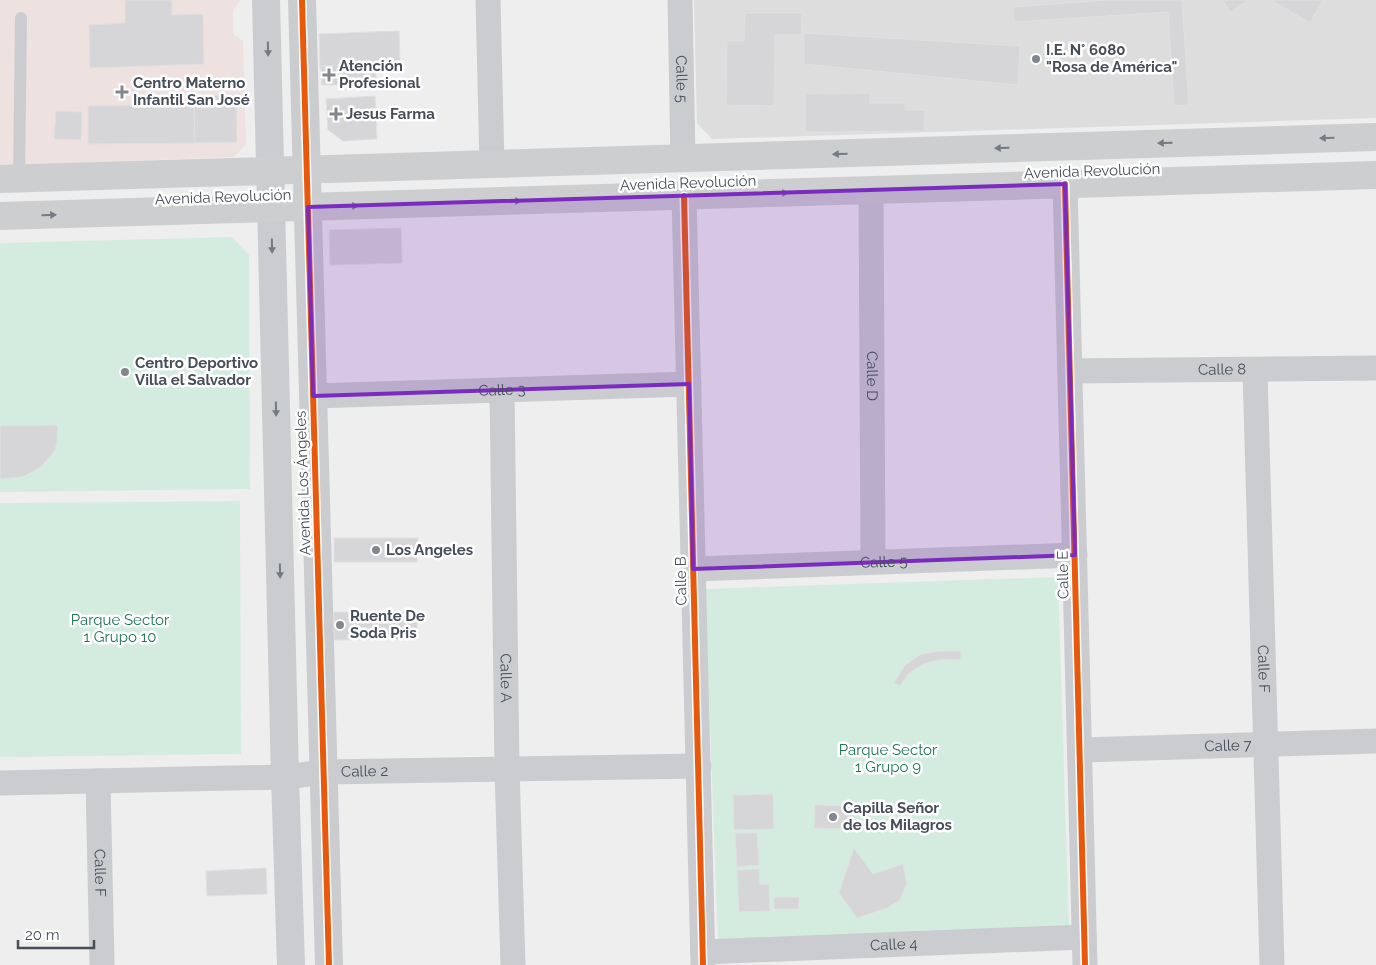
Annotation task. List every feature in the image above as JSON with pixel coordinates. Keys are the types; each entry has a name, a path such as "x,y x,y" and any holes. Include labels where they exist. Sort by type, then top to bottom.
{"main road":[{"name":"Avenida Revolución","path":"10,179 1376,137"},
{"name":"Avenida Revolución","path":"0,216 1376,175"}],"street":[{"name":"Avenida Los Ángeles","path":"266,0 291,965"},
{"name":"Avenida Los Ángeles","path":"302,0 329,965"},
{"path":"488,0 492,164"},
{"name":"Calle 5","path":"680,0 683,158"},
{"name":"Calle E","path":"1065,184 1085,965"},
{"name":"Calle D","path":"871,190 873,562"},
{"name":"Calle B","path":"684,196 703,959"},
{"name":"Calle 8","path":"1070,371 1376,368"},
{"name":"Calle F","path":"1255,370 1272,965"},
{"name":"Calle 3","path":"313,396 689,384"},
{"name":"Calle A","path":"502,390 507,769 513,965"},
{"name":"Calle 5","path":"693,569 1074,555"},
{"name":"Calle 7","path":"1080,750 1376,741"},
{"name":"Calle 2","path":"0,783 285,777 324,772 699,766"},
{"name":"Calle F","path":"98,781 102,965"},
{"name":"Calle 4","path":"703,959 889,955 1084,937"}],"lane":[{"path":"10,179 21,18"}],"highlighted area":[{"path":"1065,184 1075,555 693,569 689,384 313,396 308,207"}],"shaded area":[{"name":"Centro Materno Infantil San José","path":"0,0 241,0 233,10 233,34 243,41 246,144 234,157 0,166"},
{"name":"I.E. N° 6080 \"Rosa de América\"","path":"694,0 1376,0 1376,118 712,139 697,123"}],"green space":[{"name":"Centro Deportivo Villa el Salvador","path":"232,237 249,255 250,489 0,492 0,243"},
{"name":"Parque Sector 1 Grupo 10","path":"240,501 241,754 0,757 0,503"},
{"name":"Parque Sector 1 Grupo 9","path":"1058,577 1069,928 718,942 705,589"}],"building":[{"path":"125,0 172,0 172,15 203,14 204,64 90,68 89,25 125,23"},
{"path":"1108,0 1182,0 1189,105 1174,106 1168,12 1014,22 1013,7"},
{"path":"1222,0 1248,0 1230,12"},
{"path":"1271,0 1323,0 1310,23"},
{"path":"745,13 802,13 801,35 775,35 774,106 726,105 727,41 744,41"},
{"path":"399,31 400,63 320,66 319,34"},
{"path":"804,33 1020,46 1018,85 804,64"},
{"path":"376,64 376,85 322,85 320,66"},
{"path":"870,93 870,103 905,103 905,110 925,110 924,131 805,132 805,94"},
{"path":"236,95 237,142 195,143 194,96"},
{"path":"375,96 377,139 343,141 328,130 326,99"},
{"path":"194,105 195,143 88,144 88,106"},
{"path":"56,111 82,112 81,140 54,139"},
{"path":"401,228 402,263 330,265 329,230"},
{"path":"58,425 55,450 41,467 22,477 0,479 0,426"},
{"name":"Los Angeles","path":"334,538 418,538 417,562 334,562"},
{"path":"334,612 417,612 417,639 334,640"},
{"path":"938,651 961,651 961,659 938,660 923,664 908,674 900,686 894,683 905,665 920,655"},
{"path":"773,794 774,829 734,830 733,795"},
{"name":"Capilla Señor de los Milagros","path":"815,805 852,806 852,829 814,828"},
{"path":"735,833 757,833 759,865 737,867"},
{"path":"854,848 873,874 903,864 907,883 900,900 887,908 857,918 839,893"},
{"path":"266,868 267,894 207,896 206,871"},
{"path":"759,869 760,885 769,884 770,911 739,912 737,870"},
{"path":"774,897 799,897 799,909 774,909"}],"cycle path":[{"path":"302,0 329,965"},
{"path":"1065,184 1085,965"},
{"path":"684,196 703,965"}],"place":[{"name":"I.E. N° 6080 \"Rosa de América\"","path":"1036,59"},
{"name":"Atención Profesional","path":"329,75"},
{"name":"Centro Materno Infantil San José","path":"122,92"},
{"name":"Jesus Farma","path":"336,114"},
{"name":"Centro Deportivo Villa el Salvador","path":"125,372"},
{"name":"Los Angeles","path":"376,550"},
{"name":"Ruente De Soda Pris","path":"340,625"},
{"name":"Capilla Señor de los Milagros","path":"833,817"}]}
